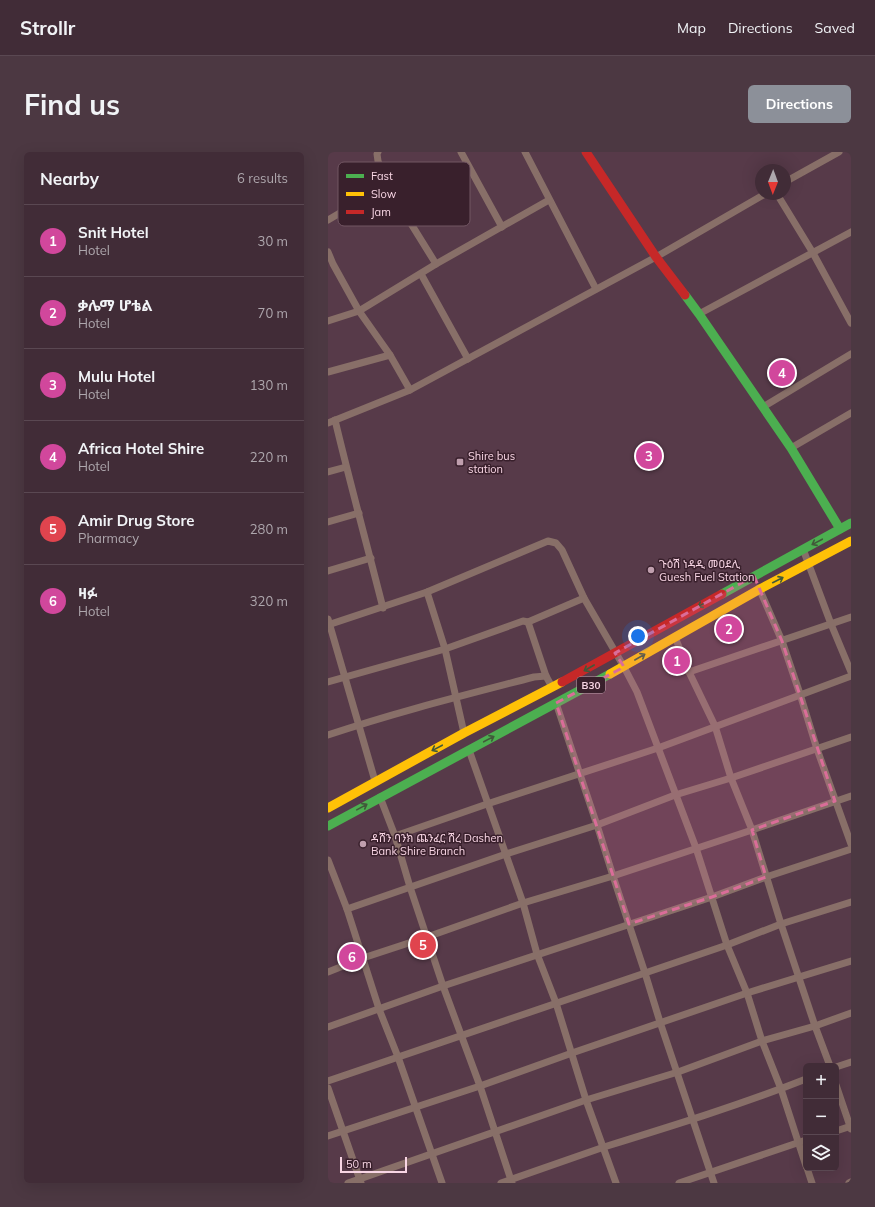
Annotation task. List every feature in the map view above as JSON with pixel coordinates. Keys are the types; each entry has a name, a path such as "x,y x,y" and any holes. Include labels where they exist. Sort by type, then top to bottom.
{"main road":[{"path":"586,152 656,257 699,314 791,448 840,530"},
{"name":"B30","path":"328,808 464,733 582,672 615,652 851,523"},
{"name":"B30","path":"328,826 591,685 760,589 849,542"},
{"path":"653,632 661,645"}],"street":[{"path":"378,152 378,162"},
{"path":"461,152 466,162"},
{"path":"525,152 596,289"},
{"path":"791,179 839,152"},
{"path":"470,168 502,227"},
{"path":"328,321 359,311 436,264 549,200"},
{"path":"383,608 359,513 332,422 410,390 656,257 755,200"},
{"path":"781,200 813,253 851,323"},
{"path":"328,220 338,214"},
{"path":"412,226 436,264"},
{"path":"699,314 851,232"},
{"path":"328,252 330,264 359,311 390,355 410,390"},
{"path":"421,274 468,359"},
{"path":"763,407 851,354"},
{"path":"328,372 390,355"},
{"path":"791,448 851,413"},
{"path":"328,472 346,467"},
{"path":"328,522 359,513"},
{"path":"840,530 849,542"},
{"path":"375,781 346,676 329,623 383,608 427,592 548,541 556,543 562,550 584,598 637,692 696,848 727,945 747,993 762,1041 781,1089 803,1158"},
{"path":"803,549 830,624 851,672"},
{"path":"328,571 370,558"},
{"path":"754,576 782,641 817,749 851,844"},
{"path":"427,592 445,648 464,733"},
{"path":"328,682 445,648 523,621 528,622 584,598"},
{"path":"689,672 851,617"},
{"path":"528,622 546,676 552,687"},
{"path":"675,637 689,672 715,726 731,778 752,830 814,1026 829,1063"},
{"path":"328,735 359,724 456,697 534,677 546,676"},
{"path":"395,836 658,748 851,676"},
{"path":"556,703 714,1183"},
{"path":"347,909 506,854 597,825 675,795 731,778 851,737"},
{"path":"468,750 523,903 537,954 556,1003 586,1100 616,1183"},
{"path":"328,972 363,958 523,903 613,876 752,830 835,800 851,796"},
{"path":"380,797 395,836 410,887 443,986 480,1086 512,1181"},
{"path":"328,1027 537,954 712,897 766,877 851,849"},
{"path":"328,860 347,909 379,1009 398,1057 442,1183"},
{"path":"328,1081 727,945 781,924 851,902"},
{"path":"328,1136 416,1108 660,1022 851,961"},
{"path":"348,1183 361,1181 432,1153 586,1100 678,1072 762,1041 814,1026 851,1013"},
{"path":"839,1066 851,1062"},
{"path":"500,1183 512,1181 604,1148 693,1120 803,1080"},
{"path":"328,1088 361,1181"},
{"path":"839,1093 851,1127 839,1130"},
{"path":"679,1183 803,1141"},
{"path":"808,1171 812,1183"}],"highlighted area":[{"path":"754,576 782,641 835,801 752,830 766,877 712,897 629,924 556,703 624,667 615,653"}],"traffic: fast":[{"path":"685,295 791,448 840,529"},
{"path":"722,594 851,523"},
{"path":"328,826 610,674"}],"traffic: slow":[{"path":"610,674 760,589 851,541"},
{"path":"328,808 464,733 562,682"}],"traffic: jam":[{"path":"586,152 656,257 685,295"},
{"path":"562,682 722,594"}],"place":[{"name":"Africa Hotel Shire","path":"782,373"},
{"name":"Mulu Hotel","path":"649,456"},
{"name":"Shire bus station","path":"460,462"},
{"name":"ጉዕሽ ነዳዲ መዐደሊ Guesh Fuel Station","path":"651,570"},
{"name":"ቃሌማ ሆቴል","path":"729,629"},
{"name":"Snit Hotel","path":"677,661"},
{"name":"ዳሸን ባንክ ጨንፈር ሽረ Dashen Bank Shire Branch","path":"363,844"},
{"name":"Amir Drug Store","path":"423,945"},
{"name":"ዛፉ","path":"352,957"}]}
